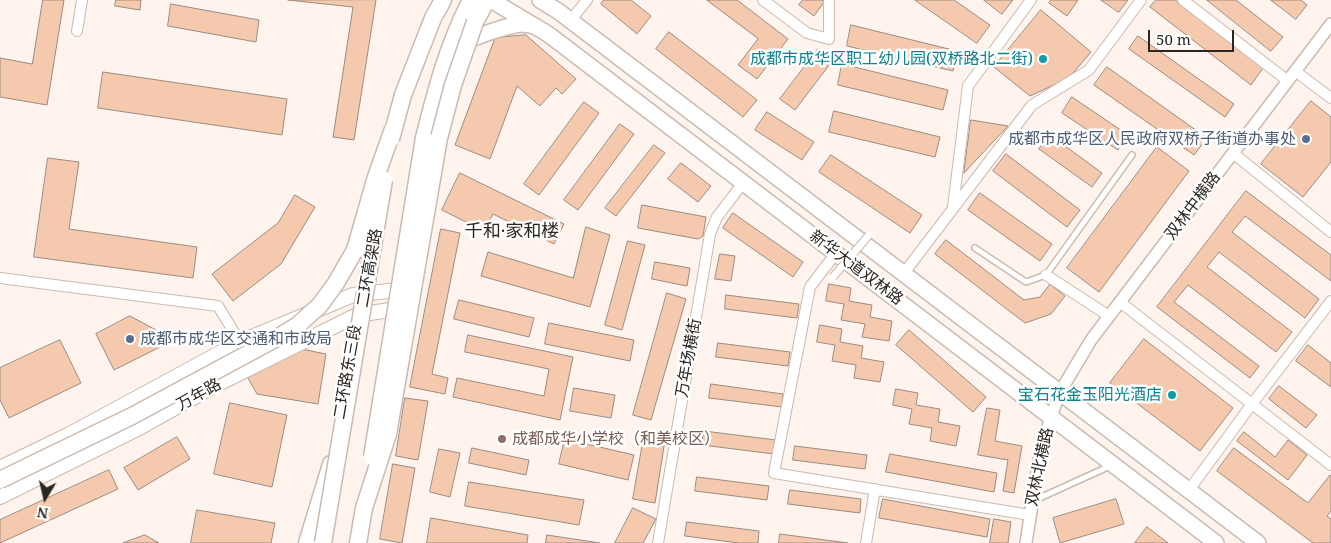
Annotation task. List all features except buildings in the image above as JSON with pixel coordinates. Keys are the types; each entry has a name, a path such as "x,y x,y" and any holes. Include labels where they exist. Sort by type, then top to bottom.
{"highway":[{"name":"二环高架路","path":"323,543 393,129 403,95 433,18 443,0"},
{"name":"二环高架路","path":"360,543 364,508 424,138 444,64 471,0"},
{"path":"364,508 388,434 439,138 453,85 482,0"},
{"path":"475,22 489,0"},
{"path":"0,480 132,416 298,325 320,305 336,283 354,250 393,129"},
{"path":"307,543 334,455"}],"main road":[{"name":"二环路东三段","path":"319,543 392,114 436,0"},
{"path":"360,543 403,308 431,132 450,61 477,0"},
{"name":"新华大道双林路","path":"489,0 556,40 1216,543"},
{"name":"新华大道双林路","path":"540,0 557,5 571,20 1258,543"},
{"path":"450,61 464,43 481,35 522,24 534,26"},
{"name":"万年路","path":"0,468 70,434 240,342 361,293 406,288"},
{"name":"万年路","path":"0,497 141,427 214,386 357,316 403,308"}],"street":[{"path":"76,30 82,0"},
{"path":"571,20 587,0"},
{"path":"763,0 808,33 829,39 829,0"},
{"path":"952,208 968,86 1031,0"},
{"path":"904,273 1032,105 1089,70 1141,0"},
{"path":"1183,0 1288,81"},
{"name":"双林中横路","path":"1060,392 1091,340 1331,24"},
{"path":"1295,71 1331,98"},
{"path":"1233,153 1331,232"},
{"name":"万年场横街","path":"658,543 710,234 717,217 743,183"},
{"path":"833,277 869,235"},
{"path":"836,253 810,287 774,473 1030,515"},
{"path":"1046,275 1110,316"},
{"path":"0,278 218,306 240,342"},
{"path":"1189,490 1331,301"},
{"path":"1120,302 1331,465"},
{"name":"双林北横路","path":"1026,543 1040,452 1060,392"},
{"path":"866,543 875,489"}],"lane":[{"path":"975,248 1026,282 1046,275 1132,155"},
{"path":"1032,501 1113,464"}],"place":[{"name":"成都市成华区职工幼儿园(双桥路北二街)","path":"1043,59"},
{"name":"成都市成华区人民政府双桥子街道办事处","path":"1306,139"},
{"name":"成都市成华区交通和市政局","path":"130,339"},
{"name":"宝石花金玉阳光酒店","path":"1172,395"},
{"name":"成都成华小学校（和美校区）","path":"502,439"}],"district":[{"name":"千和·家和楼","path":"512,232"}]}
